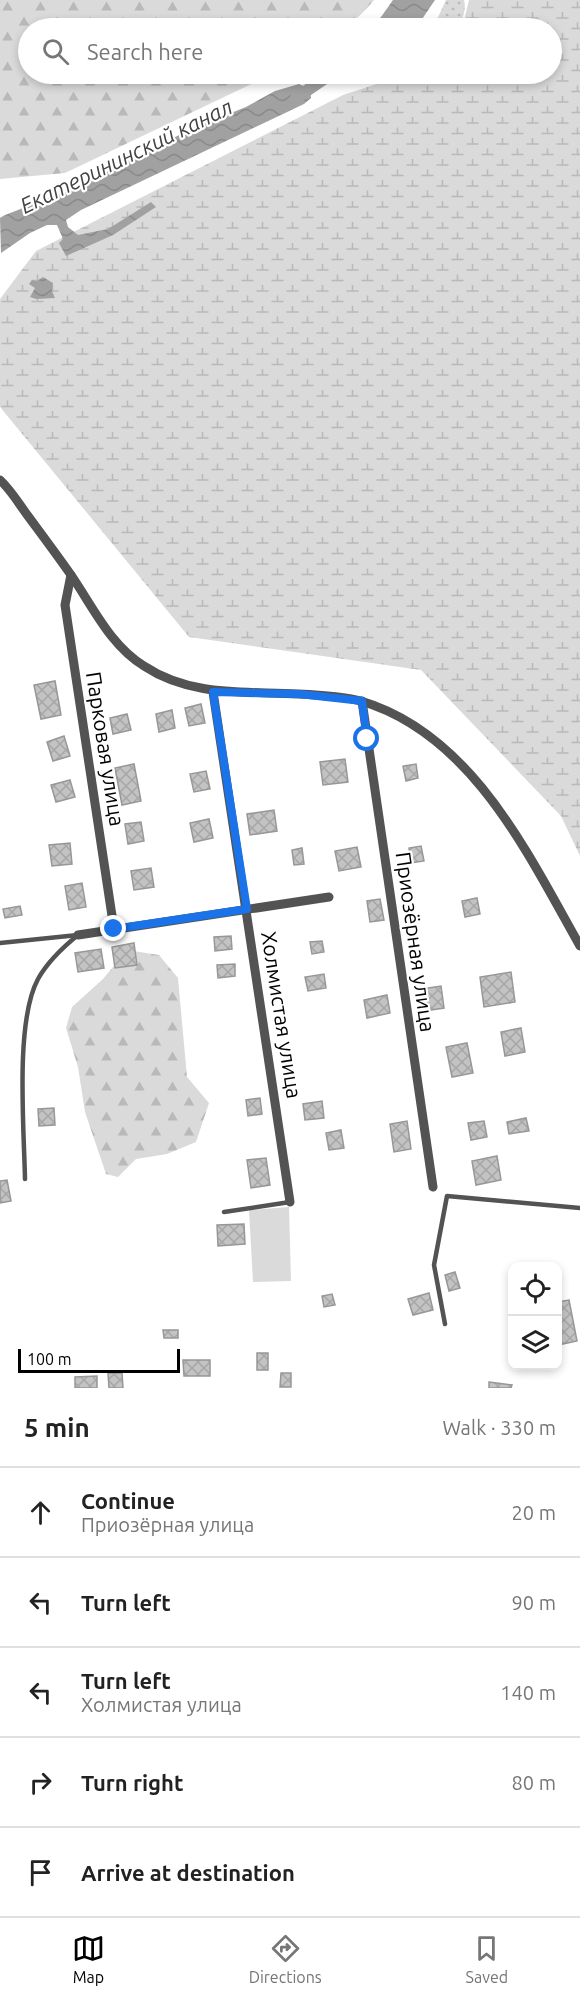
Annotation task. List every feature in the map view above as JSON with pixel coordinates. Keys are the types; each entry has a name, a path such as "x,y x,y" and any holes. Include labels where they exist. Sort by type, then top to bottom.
{"street":[{"path":"0,480 71,575 124,652 160,676 178,684 213,692 299,694 362,701 406,721 430,737 476,780 530,857 580,946"},
{"name":"Парковая улица","path":"71,575 65,605 114,929"},
{"name":"Холмистая улица","path":"213,692 291,1202"},
{"name":"Приозёрная улица","path":"362,701 433,1187"},
{"path":"78,935 329,897"}],"lane":[{"path":"0,943 78,935"},
{"path":"25,1179 24,1102 28,1005 38,979 54,955 78,935"},
{"path":"445,1324 434,1265 447,1196 580,1208"},
{"path":"224,1212 291,1202"}],"green space":[{"path":"0,0 374,0 356,18 18,18 18,84 251,84 65,173 0,179"},
{"path":"446,0 464,0 463,18 438,18"},
{"path":"469,0 580,0 580,856 561,816 421,670 189,637 0,407 0,299 36,251 343,95 377,84 562,84 562,18 464,18"},
{"path":"127,950 159,955 178,978 187,1077 209,1103 196,1142 167,1154 136,1159 118,1177 106,1174 85,1112 78,1067 66,1028 72,1007 103,979"},
{"path":"289,1207 291,1281 253,1282 249,1210"}],"water":[{"path":"393,0 435,0 423,18 381,17"},
{"path":"299,84 310,89 311,98 304,104 81,210 66,220 68,227 78,235 108,229 151,202 156,207 113,235 66,256 59,243 63,239 57,225 47,225 30,233 1,253 0,218 5,215 75,188 191,129 246,107 275,91"},
{"path":"43,277 53,283 52,291 55,298 30,297 35,288 29,284 32,280 37,281"}],"building":[{"path":"55,681 61,715 41,719 34,685"},
{"path":"201,704 205,723 189,726 185,708"},
{"path":"172,710 175,728 159,732 156,714"},
{"path":"127,714 131,730 113,734 110,718"},
{"path":"64,736 70,756 53,761 47,742"},
{"path":"345,759 348,782 323,785 320,762"},
{"path":"134,764 141,801 122,805 115,768"},
{"path":"416,764 418,778 406,781 403,766"},
{"path":"206,771 210,789 194,792 190,774"},
{"path":"70,780 75,797 56,802 51,785"},
{"path":"274,810 277,831 250,835 247,814"},
{"path":"209,819 213,838 194,842 190,823"},
{"path":"141,822 144,841 128,844 125,824"},
{"path":"70,843 72,864 52,866 49,845"},
{"path":"421,846 424,861 411,863 409,848"},
{"path":"357,847 361,867 339,871 335,851"},
{"path":"302,848 304,864 294,865 292,850"},
{"path":"151,868 154,887 134,890 131,871"},
{"path":"82,883 86,907 69,910 65,886"},
{"path":"477,898 480,914 465,917 462,901"},
{"path":"380,899 384,920 370,922 367,901"},
{"path":"20,906 22,915 5,918 3,909"},
{"path":"231,936 232,949 215,951 214,937"},
{"path":"322,941 324,952 312,954 310,942"},
{"path":"134,943 137,965 115,968 112,947"},
{"path":"101,949 104,968 78,972 75,953"},
{"path":"235,964 235,976 218,978 217,965"},
{"path":"511,972 515,1002 484,1007 480,977"},
{"path":"324,974 326,988 308,991 305,977"},
{"path":"441,986 444,1008 425,1011 422,989"},
{"path":"387,995 390,1013 367,1018 364,1000"},
{"path":"521,1028 525,1052 505,1056 501,1032"},
{"path":"467,1043 473,1073 452,1077 446,1047"},
{"path":"260,1098 262,1114 248,1116 246,1100"},
{"path":"322,1101 324,1118 305,1120 303,1104"},
{"path":"54,1108 55,1125 39,1126 38,1109"},
{"path":"526,1118 529,1131 509,1134 507,1122"},
{"path":"407,1121 411,1149 394,1152 390,1124"},
{"path":"484,1121 487,1137 471,1140 468,1123"},
{"path":"341,1130 344,1148 329,1150 326,1133"},
{"path":"497,1156 501,1180 476,1185 472,1161"},
{"path":"266,1158 270,1185 251,1188 247,1160"},
{"path":"7,1180 11,1201 0,1203 0,1181"},
{"path":"244,1224 245,1244 218,1246 217,1225"},
{"path":"455,1272 460,1288 449,1291 445,1275"},
{"path":"429,1293 433,1310 413,1315 408,1299"},
{"path":"332,1294 335,1305 324,1307 322,1296"},
{"path":"569,1300 577,1341 562,1344 562,1316 562,1301"},
{"path":"163,1330 178,1330 178,1338 164,1338"},
{"path":"257,1353 268,1353 268,1370 257,1370"},
{"path":"183,1360 210,1360 210,1376 184,1376"},
{"path":"108,1373 122,1373 123,1388 109,1388"},
{"path":"281,1373 291,1373 291,1387 280,1387"},
{"path":"97,1376 97,1388 75,1388 75,1377"},
{"path":"489,1382 512,1385 511,1388 489,1388"}],"waterway":[{"name":"Екатерининский канал","path":"296,98 316,84"}],"route":[{"path":"114,929 247,909 213,692 299,694 362,701 367,739"}]}
